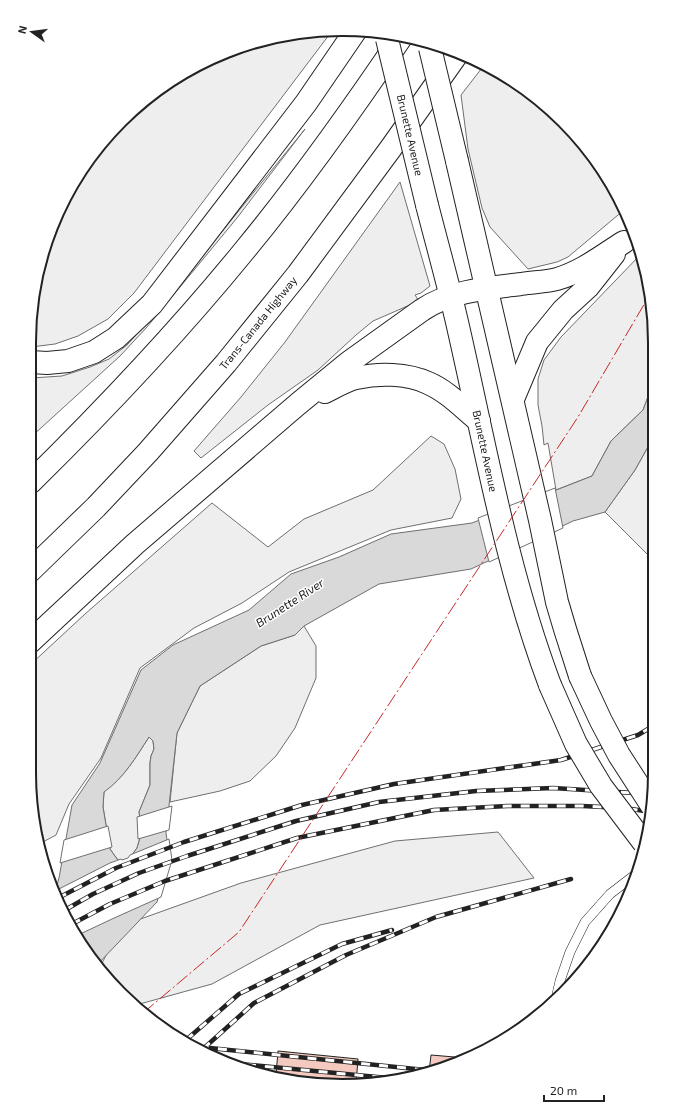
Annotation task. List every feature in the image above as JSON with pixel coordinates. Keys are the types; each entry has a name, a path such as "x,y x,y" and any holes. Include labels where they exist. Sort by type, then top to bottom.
{"main road":[{"path":"36,362 68,361 94,352 116,338 152,304 306,103 352,36"},
{"name":"Brunette Avenue","path":"387,40 427,205 451,296 490,474 526,616 550,685 576,744 597,780 641,839"},
{"path":"36,477 86,428 166,342 245,251 317,157 398,41"},
{"path":"431,49 513,399 557,602 580,676 600,721 618,755 647,798"},
{"name":"Trans-Canada Highway","path":"36,565 96,507 148,452 226,363 298,274 391,148 455,57"},
{"path":"36,636 135,544 298,404 348,363 427,306 451,296 486,289 557,279 578,270 629,237"},
{"path":"513,399 537,342 563,310 588,287 629,237"},
{"path":"298,404 355,378 402,375 427,383 445,393 479,421"}],"lane":[{"path":"558,989 570,952 585,922 610,894 629,879"}],"shaded area":[{"path":"328,37 134,293 108,319 78,336 55,344 36,346 39,302 46,263 59,225 77,189 99,156 112,140 140,112 156,99 189,77 225,59 263,46 302,39"},
{"path":"481,70 495,77 528,99 544,112 572,140 585,156 607,189 619,214 568,257 557,262 528,269 490,227 482,208 468,149 461,95"},
{"path":"305,129 237,218 147,327 120,356 36,432 36,378 62,376 109,359 127,345 156,313"},
{"path":"400,182 430,286 421,293 415,295 419,301 373,321 318,370 268,405 201,458 194,451 241,397 285,342"},
{"path":"637,259 642,282 647,322 648,397 643,410 611,441 592,476 556,490 548,443 544,445 538,405 538,379 544,360 561,337"},
{"path":"431,436 444,444 455,469 461,499 452,518 391,530 289,572 242,603 194,628 140,668 101,758 69,804 56,835 44,842 39,813 36,773 36,659 85,614 212,503 268,547 304,519 373,490"},
{"path":"648,447 648,555 605,512 635,470"},
{"path":"304,626 316,646 316,678 295,728 276,756 250,781 220,791 170,802 177,733 200,686 261,646 295,635"},
{"path":"149,737 153,741 154,749 150,763 150,785 139,812 140,838 137,848 129,859 122,862 117,859 110,849 103,807 104,791 124,773"},
{"path":"498,832 534,878 320,925 212,984 141,1004 102,963 121,926 241,883 395,841"}],"water":[{"name":"Brunette River","path":"648,397 648,447 635,470 605,512 573,521 471,569 379,584 304,626 295,635 261,646 200,686 177,733 166,833 170,860 157,902 101,961 77,926 57,885 72,805 100,763 141,670 173,645 249,610 291,574 339,557 391,534 472,523 592,476 611,441 643,410","holes":["149,737 153,741 154,749 150,763 150,785 139,812 140,838 137,848 129,859 122,862 117,859 110,849 103,807 104,792 124,774"]}],"pier":[{"path":"555,488 563,528 489,562 478,518"},
{"path":"172,806 169,830 138,839 137,817"},
{"path":"108,826 112,847 60,863 64,840"},
{"path":"169,839 172,860 161,897 82,933 59,889 110,863 128,858 130,855"}],"building":[{"path":"278,1051 358,1059 356,1078 322,1078 276,1072"},
{"path":"431,1055 456,1057 440,1063 430,1066"}],"railway":[{"path":"62,896 116,868 184,842 302,805 394,784 561,760 638,735 648,729"},
{"path":"68,908 93,894 139,873 187,856 296,821 379,802 476,791 553,788 647,795"},
{"path":"75,922 110,904 165,881 297,838 434,810 507,806 582,806 624,808 645,811"},
{"path":"206,1046 254,1003 346,955 436,917 571,879"},
{"path":"189,1038 239,994 342,944 392,930"},
{"path":"209,1048 419,1069"},
{"path":"250,1065 375,1077"}],"power":[{"path":"148,1009 239,932 578,417 645,303"}]}
